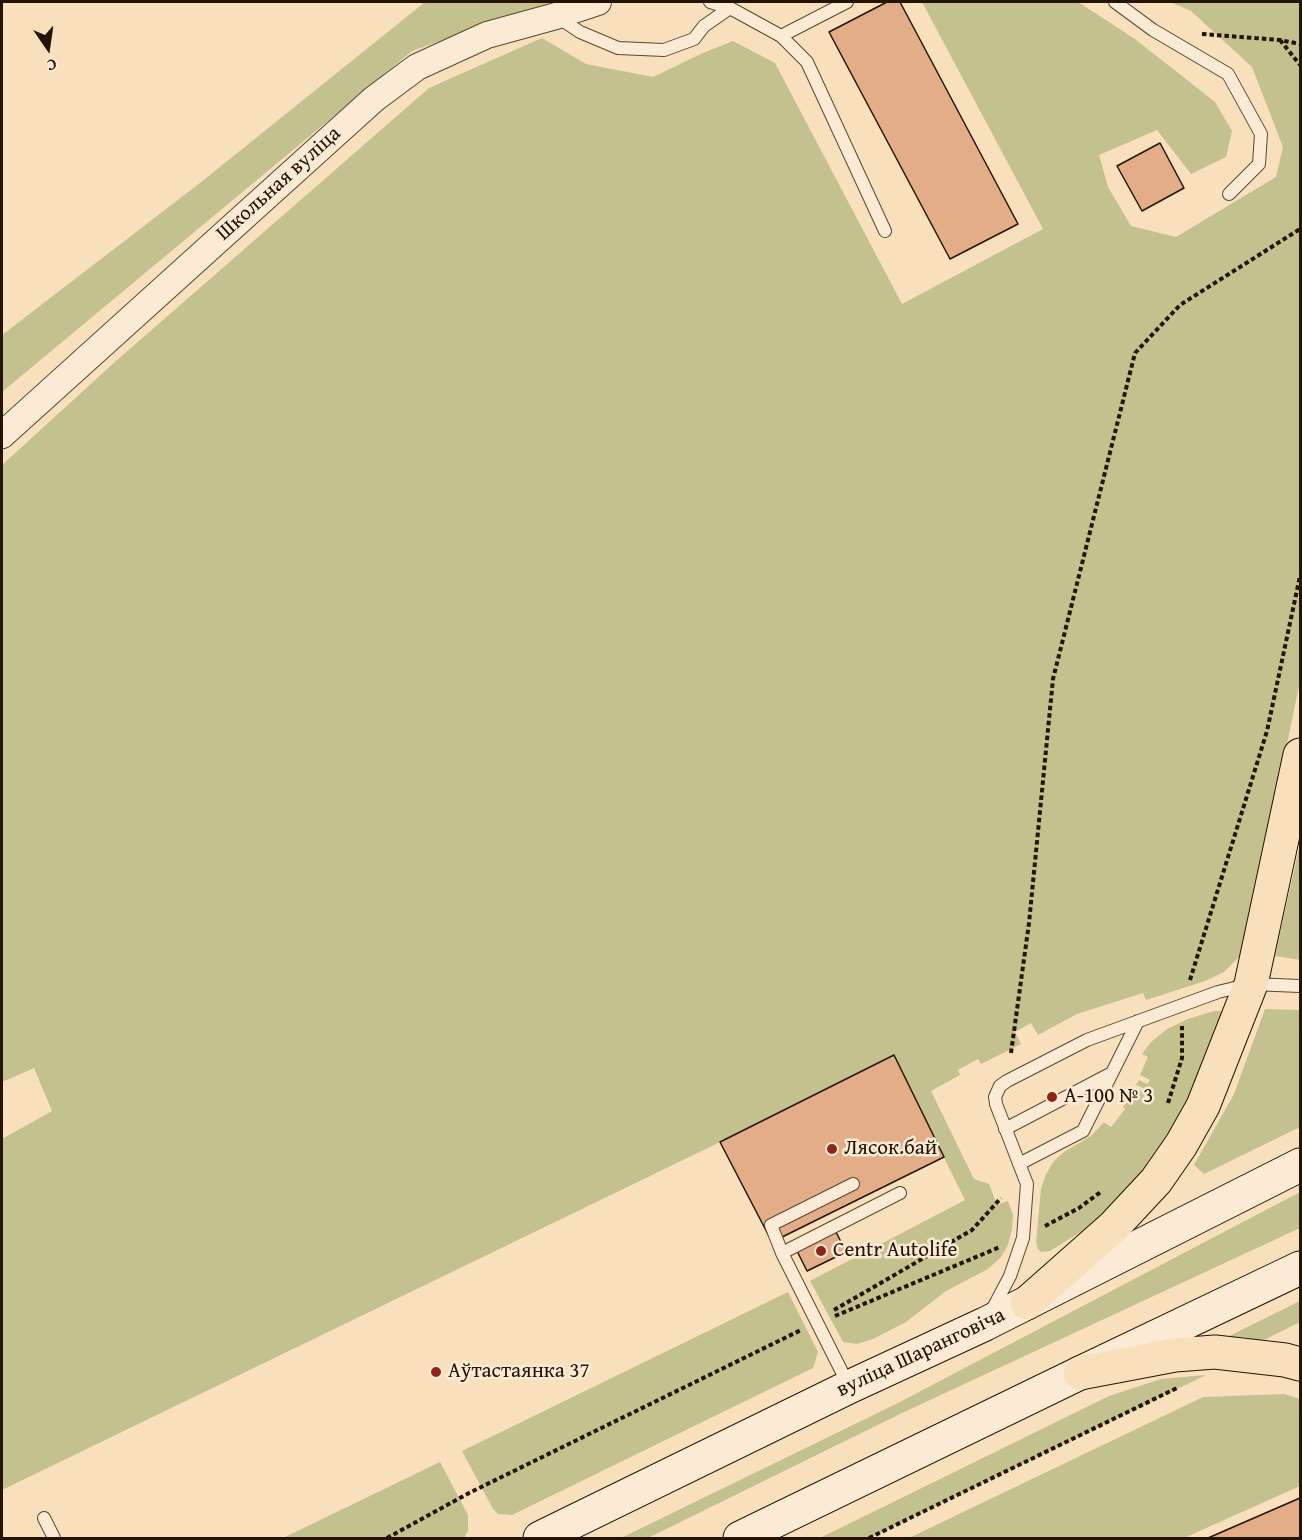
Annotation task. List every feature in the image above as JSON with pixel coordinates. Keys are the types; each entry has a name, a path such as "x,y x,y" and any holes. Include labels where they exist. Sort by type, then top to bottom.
{"highway":[{"path":"1027,1303 1114,1226 1156,1181 1181,1145 1203,1106 1251,984 1300,755"},
{"path":"1080,1372 1175,1355 1215,1353 1285,1360 1300,1364"}],"main road":[{"name":"вуліца Шаранговіча","path":"540,1539 849,1387 985,1324 1300,1165"},
{"path":"740,1539 1080,1372 1300,1268"}],"street":[{"name":"Школьная вуліца","path":"2,435 374,99 417,67 487,35 598,2"}],"lane":[{"path":"710,2 730,8 781,36 807,62 885,231"},
{"path":"781,36 847,2"},
{"path":"1115,2 1153,30 1228,74 1261,134 1258,164 1229,194"},
{"path":"556,16 580,32 618,48 664,50 684,45 694,39 704,26 730,8"},
{"path":"985,1324 1010,1276 1023,1238 1027,1185 995,1097 1000,1086 1087,1040 1182,1005 1251,984 1300,986"},
{"path":"1019,1164 1083,1131 1138,1021"},
{"path":"1005,1129 1110,1074"},
{"path":"849,1387 782,1253 771,1225 853,1184"},
{"path":"782,1253 900,1193"},
{"path":"44,1518 54,1539"}],"path":[{"path":"1199,34 1280,40 1300,44"},
{"path":"1280,40 1300,65"},
{"path":"1011,1053 1029,923 1053,679 1135,353 1180,305 1300,230"},
{"path":"1165,1112 1182,1058 1182,1005 1267,731 1300,576"},
{"path":"387,1539 469,1493 817,1322 1023,1238 1079,1208 1106,1188"},
{"path":"817,1322 832,1311 972,1230 1000,1198"},
{"path":"870,1539 1188,1383"}],"shaded area":[{"path":"425,2 552,2 412,51 2,392 2,335 200,183"},
{"path":"922,2 1078,2 1135,39 1215,102 1232,131 1226,157 1191,174 1157,130 1099,155 1108,187 1131,226 1176,237 1276,177 1283,147 1252,67 1191,11 1170,2 1300,2 1300,681 1247,939 1239,957 1224,972 1205,981 1146,1000 1143,993 1077,1014 1038,1035 1031,1023 1015,1032 1021,1044 981,1064 978,1059 958,1070 960,1075 931,1091 974,1179 989,1184 997,1205 1008,1201 1013,1215 1012,1229 1008,1245 1001,1257 988,1269 946,1291 906,1322 873,1339 857,1344 843,1342 810,1281 965,1200 893,1055 714,1145 2,1490 2,1139 52,1111 34,1068 2,1082 2,465 116,361 429,88 542,38 586,64 653,77 733,41 775,63 902,304 1043,229"},
{"path":"1300,844 1300,960 1275,956"},
{"path":"1265,1009 1300,1010 1300,1127 1204,1174 1194,1165 1234,1094"},
{"path":"1221,1011 1225,1020 1162,1158 1090,1226 1050,1251 1041,1252 1036,1242 1041,1189 1054,1161 1064,1152 1091,1136 1104,1122 1111,1127 1125,1109 1123,1107 1136,1088 1147,1095 1150,1089 1136,1085 1139,1080 1147,1084 1150,1080 1140,1075 1148,1057 1142,1054 1151,1042 1167,1029 1188,1019"},
{"path":"1300,1192 1300,1228 902,1413 648,1538 621,1538 896,1404"},
{"path":"788,1292 818,1352 813,1368 512,1515 498,1514 493,1509 462,1451"},
{"path":"1300,1301 1300,1322 1262,1341 1243,1337 1227,1337"},
{"path":"1206,1375 870,1538 820,1538 1109,1396 1161,1379"},
{"path":"1284,1394 1300,1399 1300,1486 1184,1538 909,1538 1203,1397"},
{"path":"440,1462 468,1515 468,1531 464,1538 283,1538"}],"building":[{"path":"887,2 900,2 1018,224 950,259 829,32"},
{"path":"1160,143 1184,188 1142,211 1117,166"},
{"name":"Лясок.бай","path":"894,1055 944,1157 772,1242 720,1142"},
{"name":"Centr Autolife","path":"835,1230 846,1252 807,1271 796,1249"},
{"path":"1300,1498 1300,1538 1208,1538"}],"place":[{"name":"А-100 № 3","path":"1052,1097"},
{"name":"Лясок.бай","path":"832,1149"},
{"name":"Centr Autolife","path":"821,1251"},
{"name":"Аўтастаянка 37","path":"436,1372"}]}
